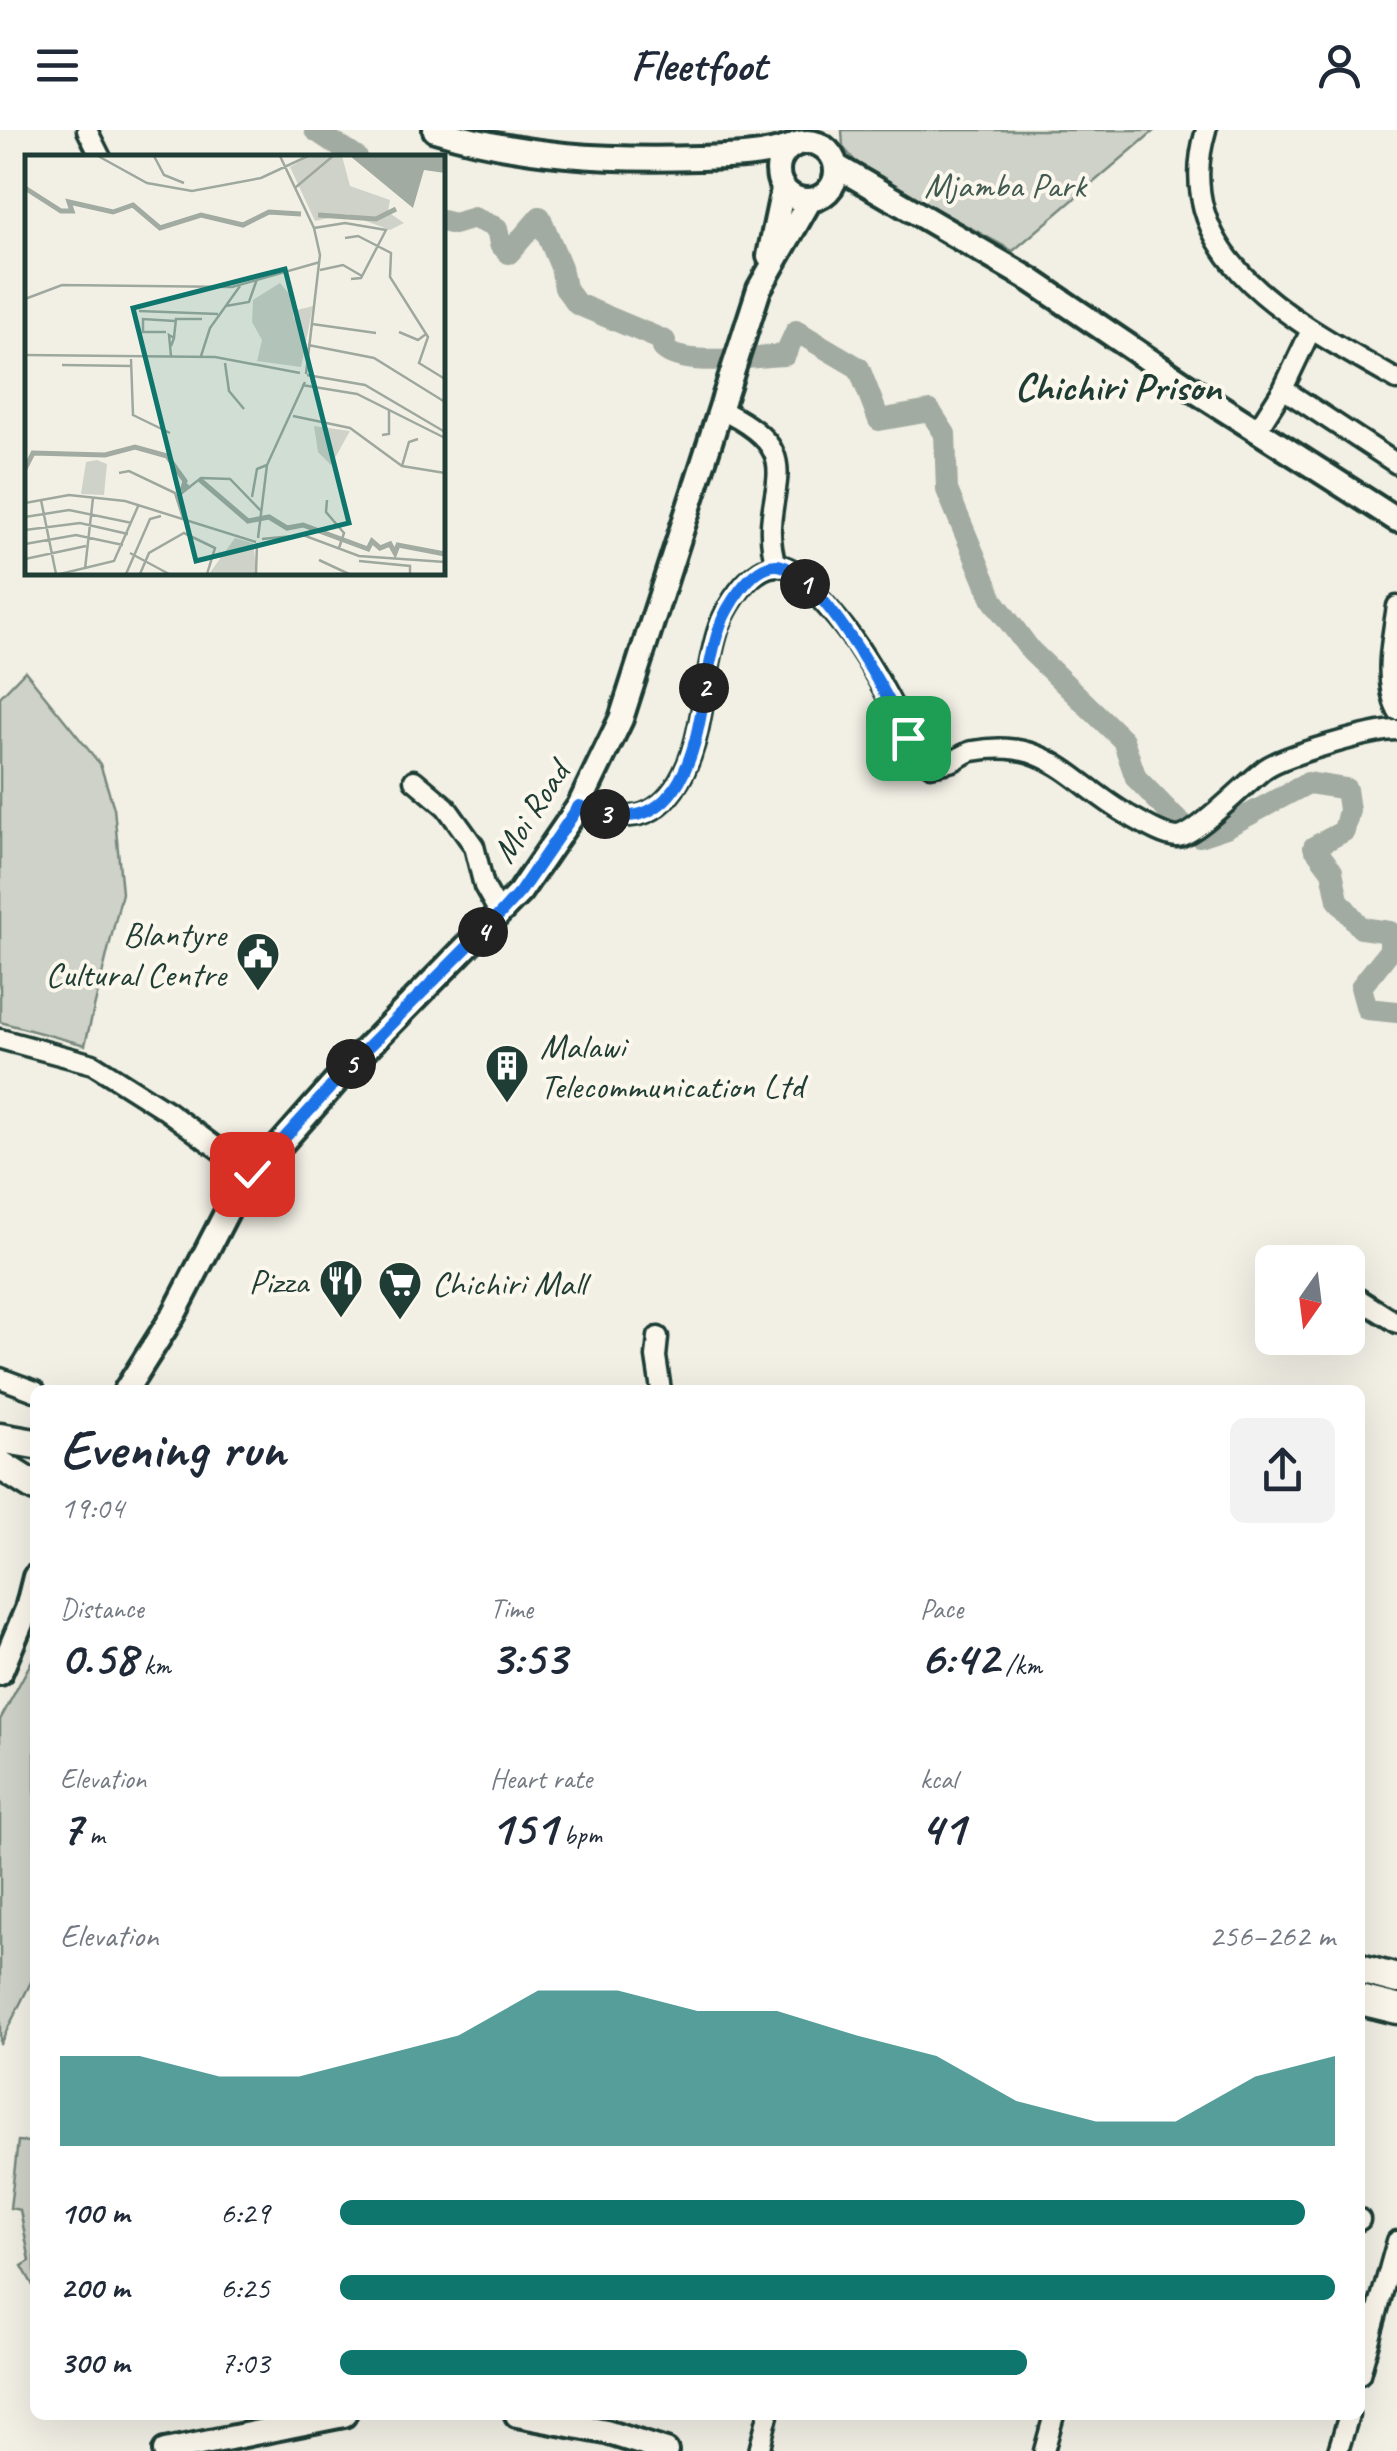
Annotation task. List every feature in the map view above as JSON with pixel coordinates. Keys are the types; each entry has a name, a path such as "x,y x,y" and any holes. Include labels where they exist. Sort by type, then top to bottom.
{"highway":[{"path":"0,1438 30,1443"},
{"path":"0,1465 30,1484"},
{"path":"1365,1970 1397,1978"},
{"path":"1365,2001 1397,2009"}],"main road":[{"path":"434,130 540,153 670,159 750,157 801,140 824,148 835,163 1031,280 1397,520"},
{"path":"816,198 835,180 840,130"},
{"path":"760,288 781,184 780,160 801,140"},
{"path":"670,159 746,168 781,184 795,198 845,195 917,215"},
{"name":"Moi Road","path":"144,1366 235,1196 252,1174 357,1058 520,892 579,806 621,719 760,288 816,198"},
{"path":"130,1385 144,1366"},
{"path":"136,1385 144,1366"},
{"path":"0,1673 30,1606"},
{"path":"166,2451 270,2423 298,2420"},
{"path":"543,2420 606,2432 666,2451"}],"street":[{"path":"87,130 100,155"},
{"path":"1206,130 1197,174 1200,204 1212,235 1256,290 1311,330 1397,380"},
{"path":"1257,430 1311,330"},
{"path":"1282,390 1397,464"},
{"path":"721,410 756,430 778,464 780,479 770,533 776,565"},
{"path":"579,806 631,818 656,806 673,791 688,764 708,663 728,606 748,581 764,568 776,565 794,571 842,626 872,668 916,755 930,766 991,748 1040,753 1110,805 1147,826 1178,837 1196,830 1265,768 1288,757 1378,730 1397,730"},
{"path":"1397,606 1391,643 1390,696 1397,710"},
{"path":"414,780 446,807 474,846 484,886 500,914"},
{"path":"0,1039 93,1064 167,1111 252,1174"},
{"path":"1365,1302 1397,1322"},
{"path":"658,1337 656,1357 661,1385"},
{"path":"0,1378 30,1389"},
{"path":"1365,2356 1397,2240"},
{"path":"759,2451 767,2420"},
{"path":"1044,2451 1053,2420"},
{"path":"1338,2451 1347,2420"}],"green space":[{"name":"Mjamba Park","path":"842,130 1155,130 1013,251 861,168 843,147"},
{"path":"25,671 100,764 114,808 122,893 85,1045 0,1022 0,697"},
{"path":"30,1664 30,1984 0,2044 0,1720"},
{"path":"18,2141 30,2142 30,2261 20,2210 10,2208"},
{"path":"30,2261 30,2280 22,2266"}],"waterway":[{"path":"315,130 352,155"},
{"path":"445,222 454,224 474,218 497,228 500,244 509,253 540,217 561,267 565,288 577,304 665,341 663,348 673,354 702,360 785,355 796,331 859,368 879,420 930,411 945,434 947,490 993,600 1031,651 1123,740 1136,778 1175,818 1199,836 1226,827 1308,783 1346,789 1349,810 1344,831 1314,847 1332,871 1338,900 1361,928 1390,932 1390,950 1361,987 1367,1009 1397,1012"}],"place":[{"name":"Blantyre Cultural Centre","path":"258,992"},
{"name":"Malawi Telecommunication Ltd","path":"507,1104"},
{"name":"Pizza","path":"341,1319"},
{"name":"Chichiri Mall","path":"400,1321"}],"district":[{"name":"Chichiri Prison","path":"1118,386"}],"route":[{"path":"252,1174 357,1058 520,892 579,806 631,818 656,806 673,791 688,764 719,628 728,606 764,568 776,565 794,571 823,602 872,668 908,738"}]}
